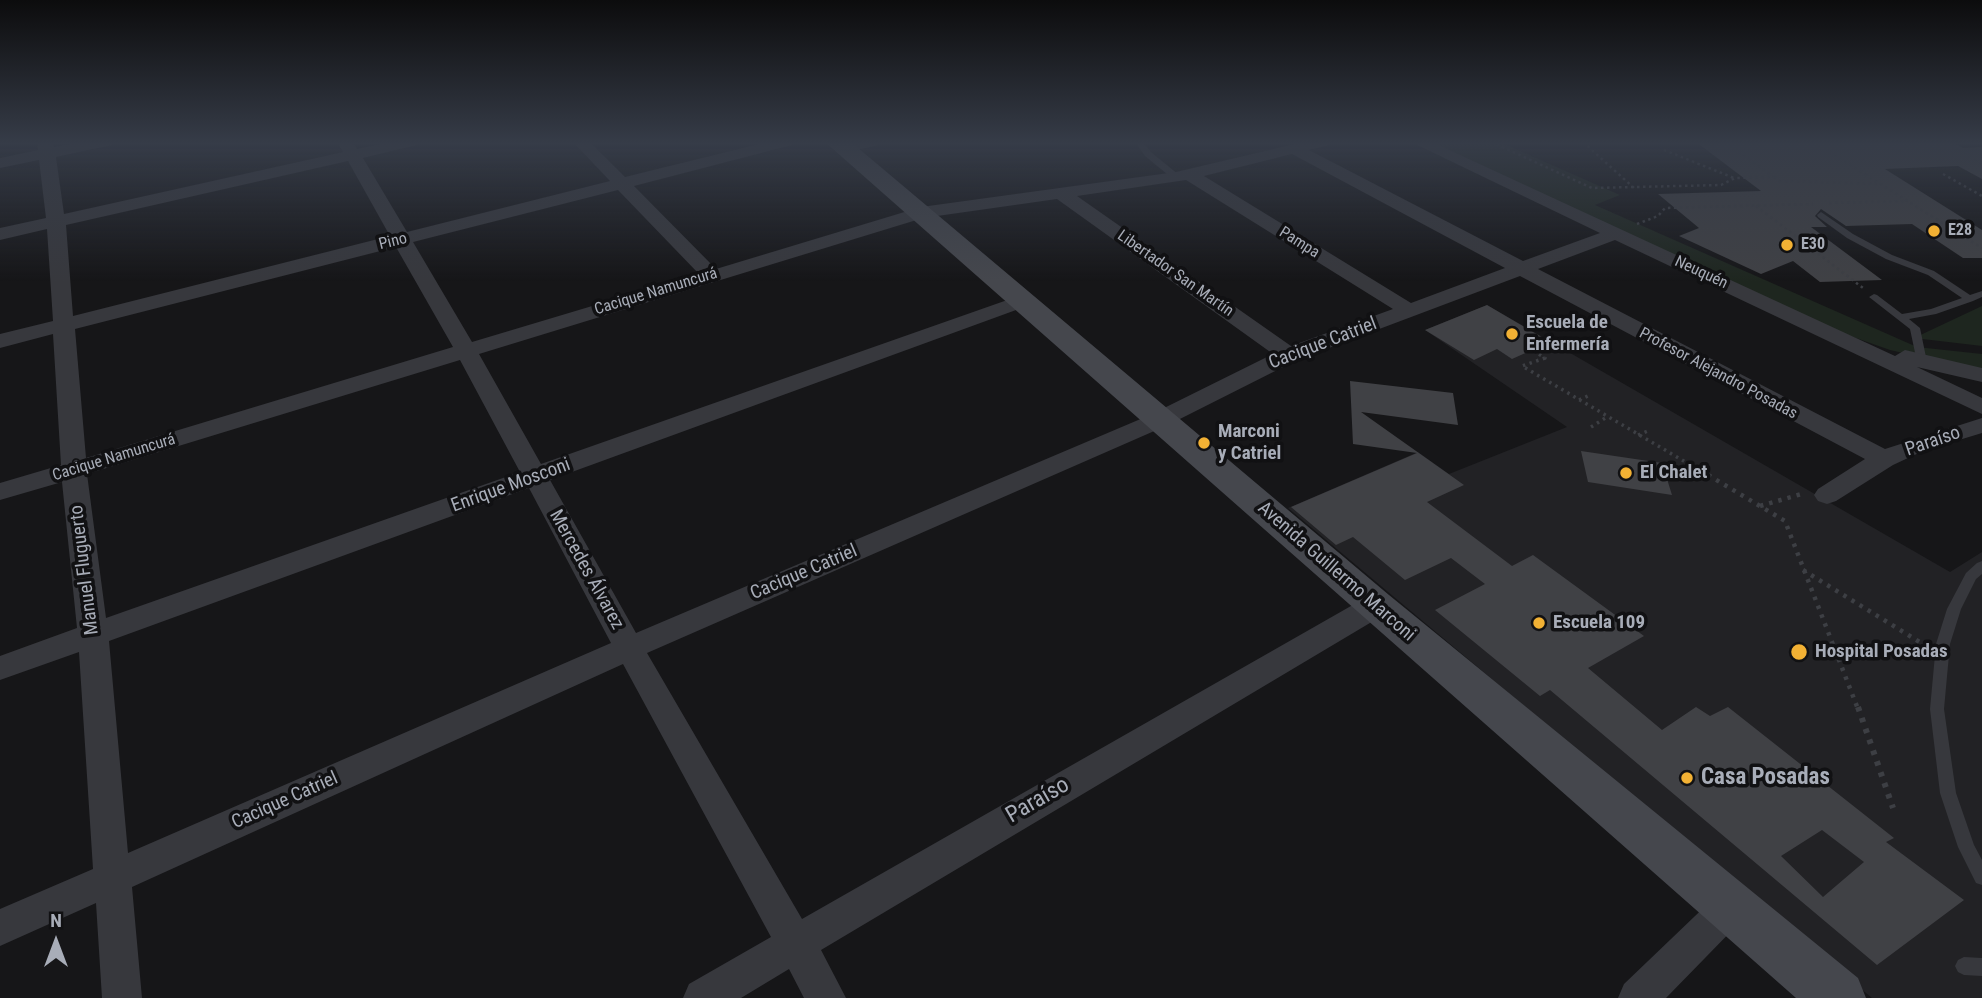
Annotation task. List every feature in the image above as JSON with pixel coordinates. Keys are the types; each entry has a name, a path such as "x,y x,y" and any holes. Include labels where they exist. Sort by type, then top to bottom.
{"main road":[{"name":"Avenida Guillermo Marconi","path":"896,189 1020,302 1838,998"}],"street":[{"name":"Manuel Fluguerto","path":"52,189 74,470 93,634 122,998"},
{"path":"0,233 186,189"},
{"name":"Mercedes Álvarez","path":"371,189 466,350 629,648 827,998"},
{"name":"Pino","path":"0,341 602,189"},
{"path":"625,189 711,275"},
{"name":"Cacique Namuncurá","path":"0,492 921,213 1090,189"},
{"name":"Pampa","path":"1206,189 1410,311"},
{"name":"Profesor Alejandro Posadas","path":"1368,189 1884,459"},
{"name":"Neuquén","path":"1518,189 1982,407"},
{"name":"Libertador San Martín","path":"1060,193 1289,355"},
{"name":"Cacique Catriel","path":"0,928 629,648 1159,420 1289,355 1615,234"},
{"name":"Enrique Mosconi","path":"0,668 1020,302"},
{"path":"1853,344 1982,375"},
{"name":"Paraíso","path":"1816,494 1914,446 1982,425"},
{"name":"Paraíso","path":"703,998 1375,606"},
{"path":"1638,998 1731,906"}],"lane":[{"path":"1821,215 1850,236 1889,257 1931,273 1970,299"},
{"path":"1900,317 1933,312 1982,294"},
{"path":"1874,297 1915,328 1922,362"},
{"path":"1982,566 1972,576 1954,609 1943,644 1937,709 1948,793 1966,847 1982,877"}],"path":[{"path":"1888,189 1982,248"},
{"path":"1848,201 1853,202"},
{"path":"1615,234 1658,216 1665,208 1908,201"},
{"path":"1771,203 1777,203"},
{"path":"1738,204 1744,204"},
{"path":"1755,205 1874,297"},
{"path":"1671,206 1678,206"},
{"path":"1926,215 1934,220"},
{"path":"1961,238 1969,243"},
{"path":"1828,264 1833,268"},
{"path":"1527,347 1545,358 1522,366 1784,521 1848,680 1894,808"},
{"path":"1579,400 1590,395"},
{"path":"1591,427 1607,417"},
{"path":"1638,435 1648,431"},
{"path":"1759,506 1816,494"},
{"path":"1802,569 1942,656"}],"shaded area":[{"path":"1524,189 1605,189 1620,195 1595,205 1917,347 1982,354 1982,371 1890,350 1839,332"},
{"name":"Hospital Posadas","path":"1487,305 1950,572 1982,552 1982,998 1872,998 1288,508 1418,452 1449,474 1567,427 1425,330"},
{"path":"1982,306 1982,346 1914,338"}],"building":[{"path":"1758,189 1916,189 1982,230 1982,258 1963,258 1912,224 1846,226 1821,209 1815,216 1827,227 1811,227 1882,280 1820,282 1793,261 1761,274 1679,236 1699,228 1658,194 1761,191"},
{"name":"Escuela de Enfermería","path":"1487,305 1550,342 1512,359 1497,349 1474,360 1425,330"},
{"path":"1350,381 1453,393 1458,425 1361,412 1464,485 1427,502 1512,566 1533,555 1644,636 1588,668 1662,730 1696,707 1710,716 1728,707 1894,838 1886,842 1964,900 1877,965 1550,690 1540,696 1435,610 1485,584 1451,558 1405,580 1353,537 1336,545 1291,507 1417,453 1353,444","holes":["1822,830 1864,862 1823,897 1781,856"]},
{"name":"El Chalet","path":"1581,451 1662,463 1672,495 1588,482"}],"place":[{"name":"E28","path":"1934,231"},
{"name":"E30","path":"1787,245"},
{"name":"Escuela de Enfermería","path":"1512,334"},
{"name":"Marconi y Catriel","path":"1204,443"},
{"name":"El Chalet","path":"1626,473"},
{"name":"Escuela 109","path":"1539,623"},
{"name":"Hospital Posadas","path":"1799,652"},
{"name":"Casa Posadas","path":"1687,778"}]}
